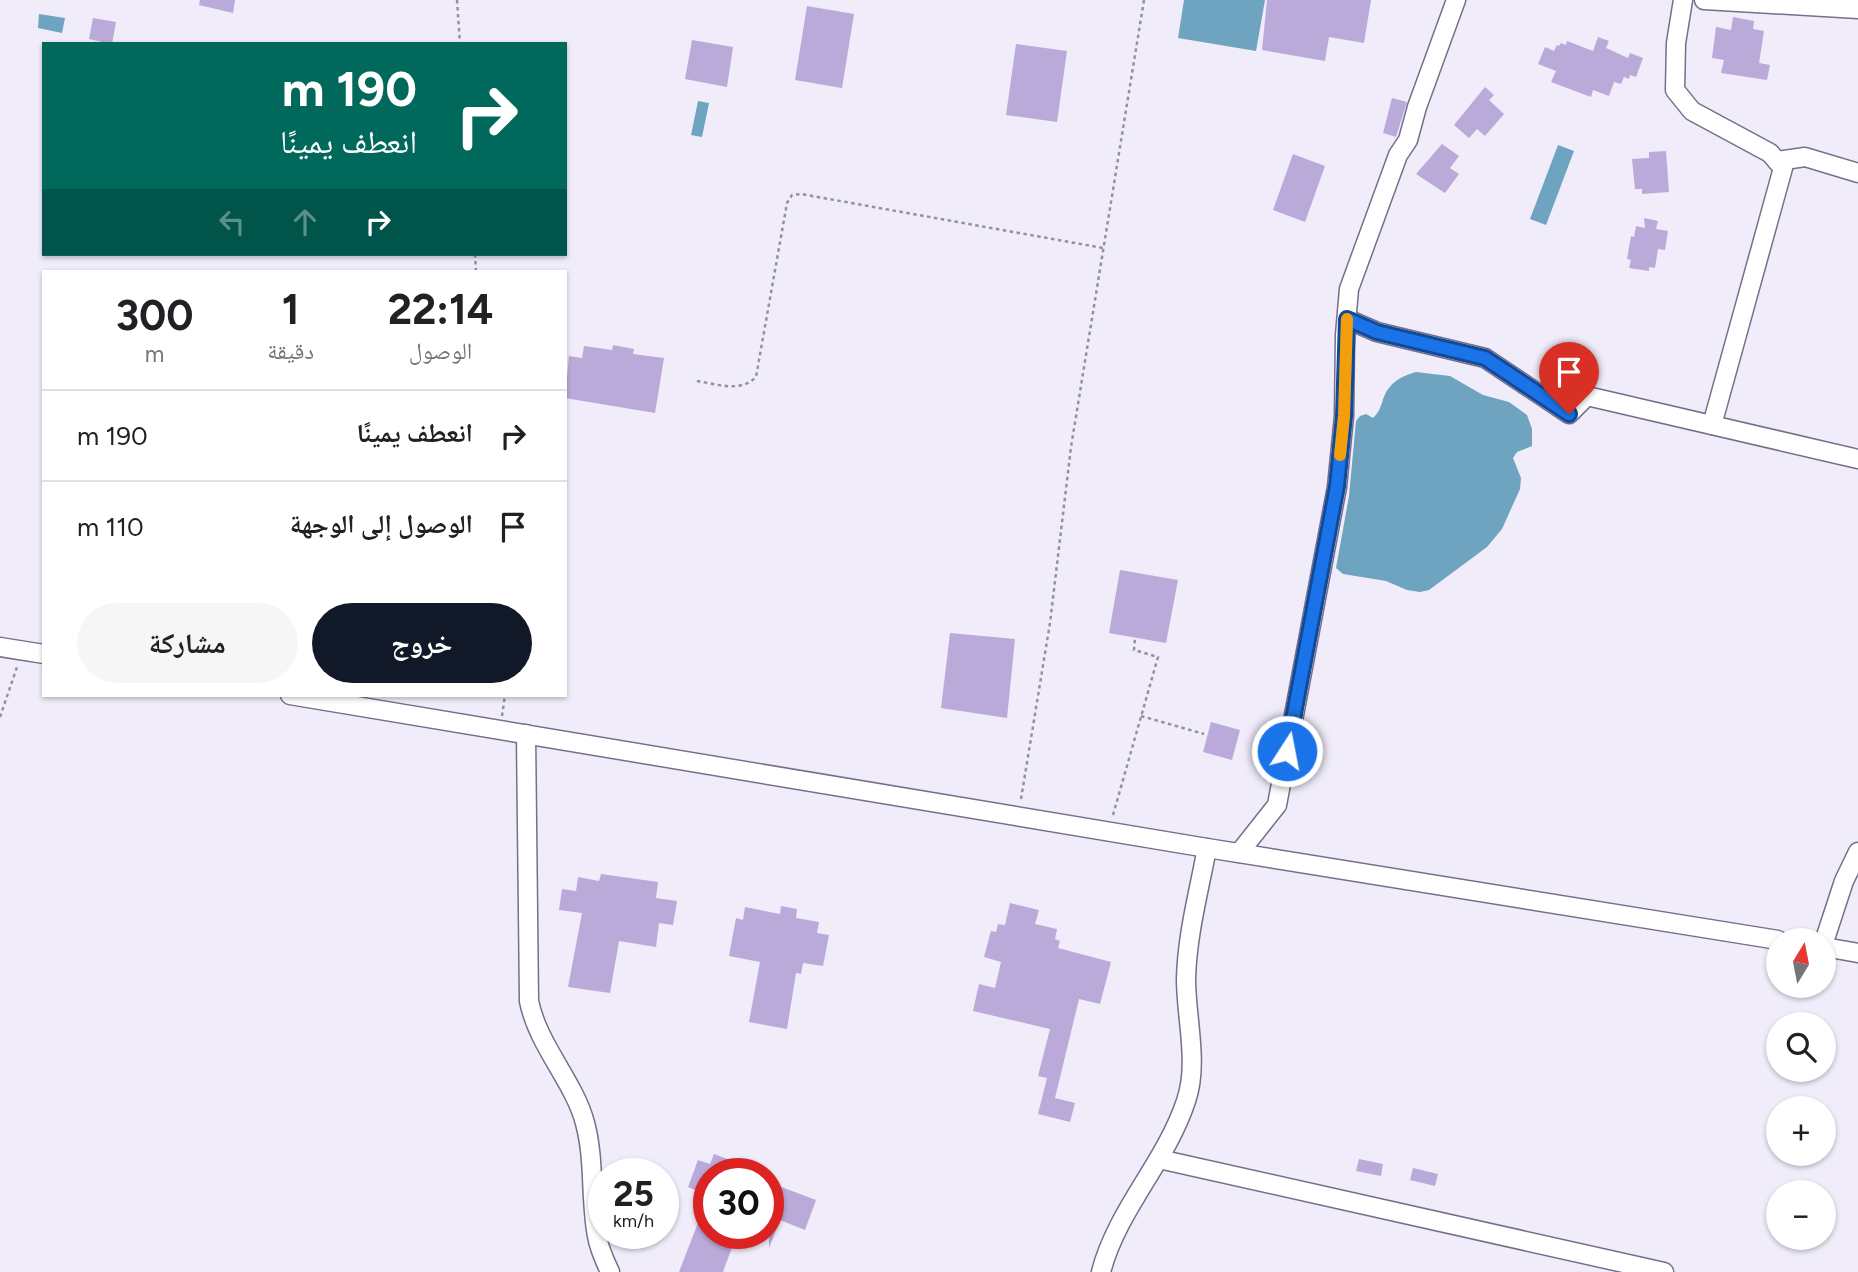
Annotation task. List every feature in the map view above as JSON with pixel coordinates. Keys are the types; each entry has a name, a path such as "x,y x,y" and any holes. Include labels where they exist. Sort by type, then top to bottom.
{"street":[{"path":"1239,853 1277,804 1337,486 1344,416 1349,289 1398,155 1408,140 1417,107 1456,0"},
{"path":"1682,0 1676,43 1675,90 1692,111 1770,153 1783,168 1712,425"},
{"path":"1704,0 1858,9"},
{"path":"1777,161 1805,157 1858,173"},
{"path":"1347,319 1377,332 1485,358 1569,414 1587,396 1858,459"},
{"path":"0,647 42,654"},
{"path":"302,697 1766,938"},
{"path":"526,734 529,1001 540,1034 585,1121 589,1139 597,1240 610,1272"},
{"path":"1101,1272 1114,1233 1177,1125 1189,1088 1186,977 1208,848"},
{"path":"1829,928 1844,881 1858,852"},
{"path":"1836,948 1858,953"},
{"path":"1159,1159 1664,1272"}],"path":[{"path":"457,0 460,42"},
{"path":"1018,816 1050,623 1071,447 1143,0"},
{"path":"697,381 733,387 744,386 756,377 787,203 792,195 801,194 1103,248"},
{"path":"1108,831 1158,657 1134,650 1135,638"},
{"path":"0,717 23,650"},
{"path":"497,729 505,697"},
{"path":"1141,716 1204,734"}],"water":[{"path":"1184,0 1265,0 1256,51 1178,38"},
{"path":"39,14 65,18 62,33 38,28"},
{"path":"698,101 709,103 702,137 691,135"},
{"path":"1558,145 1574,151 1546,225 1530,219"},
{"path":"1416,372 1450,376 1483,395 1509,402 1527,415 1532,429 1532,446 1517,452 1513,458 1521,478 1520,489 1502,529 1487,547 1429,590 1420,592 1386,581 1343,574 1336,568 1349,496 1356,421 1366,414 1373,418 1390,386 1404,376"}],"building":[{"path":"200,0 235,0 233,13 199,5"},
{"path":"1267,0 1371,0 1364,43 1329,37 1325,61 1262,50"},
{"path":"807,6 854,14 842,88 795,80"},
{"path":"1733,17 1754,21 1753,29 1764,31 1759,63 1770,65 1767,80 1721,73 1724,60 1712,58 1716,27 1731,30"},
{"path":"93,18 116,22 112,42 89,39"},
{"path":"1598,37 1609,41 1606,48 1628,58 1630,53 1643,58 1636,77 1624,77 1621,84 1614,82 1609,96 1593,90 1591,97 1551,82 1556,71 1538,64 1545,47 1554,51 1557,45 1566,45 1567,41 1593,51"},
{"path":"692,40 733,47 727,87 685,79"},
{"path":"1016,44 1067,51 1057,122 1006,115"},
{"path":"1485,87 1494,95 1489,100 1504,114 1485,136 1477,129 1469,138 1454,125"},
{"path":"1392,98 1407,102 1396,137 1383,133"},
{"path":"1442,144 1459,156 1450,168 1459,174 1445,193 1416,174"},
{"path":"1666,151 1669,192 1642,194 1642,189 1635,189 1632,159 1649,158 1649,152"},
{"path":"1293,154 1325,166 1305,222 1273,210"},
{"path":"1644,218 1658,221 1656,229 1668,231 1665,250 1658,249 1655,268 1649,267 1649,271 1629,268 1631,260 1627,259 1631,236 1634,237 1636,226 1645,228"},
{"path":"613,345 634,349 633,354 664,358 655,413 567,398 569,356 582,358 584,346 612,350"},
{"path":"1120,570 1178,580 1166,643 1109,633"},
{"path":"950,633 1015,639 1007,718 941,708"},
{"path":"1211,722 1240,730 1232,760 1203,752"},
{"path":"601,874 658,882 656,898 677,901 673,925 659,923 656,947 619,941 610,993 568,987 582,913 559,910 562,889 576,891 578,877 599,881"},
{"path":"1010,903 1039,910 1035,924 1057,929 1055,939 1060,941 1058,948 1111,962 1100,1004 1079,999 1055,1098 1075,1103 1070,1122 1038,1114 1047,1078 1038,1076 1050,1029 973,1011 979,984 995,988 1001,962 984,957 991,931 996,932 998,924 1005,925"},
{"path":"781,906 797,909 796,918 819,922 817,933 829,935 823,966 803,963 801,974 796,973 787,1029 749,1022 760,962 729,956 736,918 743,920 745,907 780,914"},
{"path":"1359,1159 1383,1164 1381,1176 1356,1171"},
{"path":"1413,1168 1438,1174 1435,1186 1410,1180"},
{"path":"693,1174 693,1189 688,1187"},
{"path":"784,1188 816,1200 805,1230 784,1222"},
{"path":"693,1236 693,1249 731,1249 723,1272 679,1272"}],"slow traffic":[{"path":"1340,455 1347,319"}],"route":[{"path":"1287,751 1337,486 1344,416 1347,319 1377,332 1485,358 1569,414"}]}
